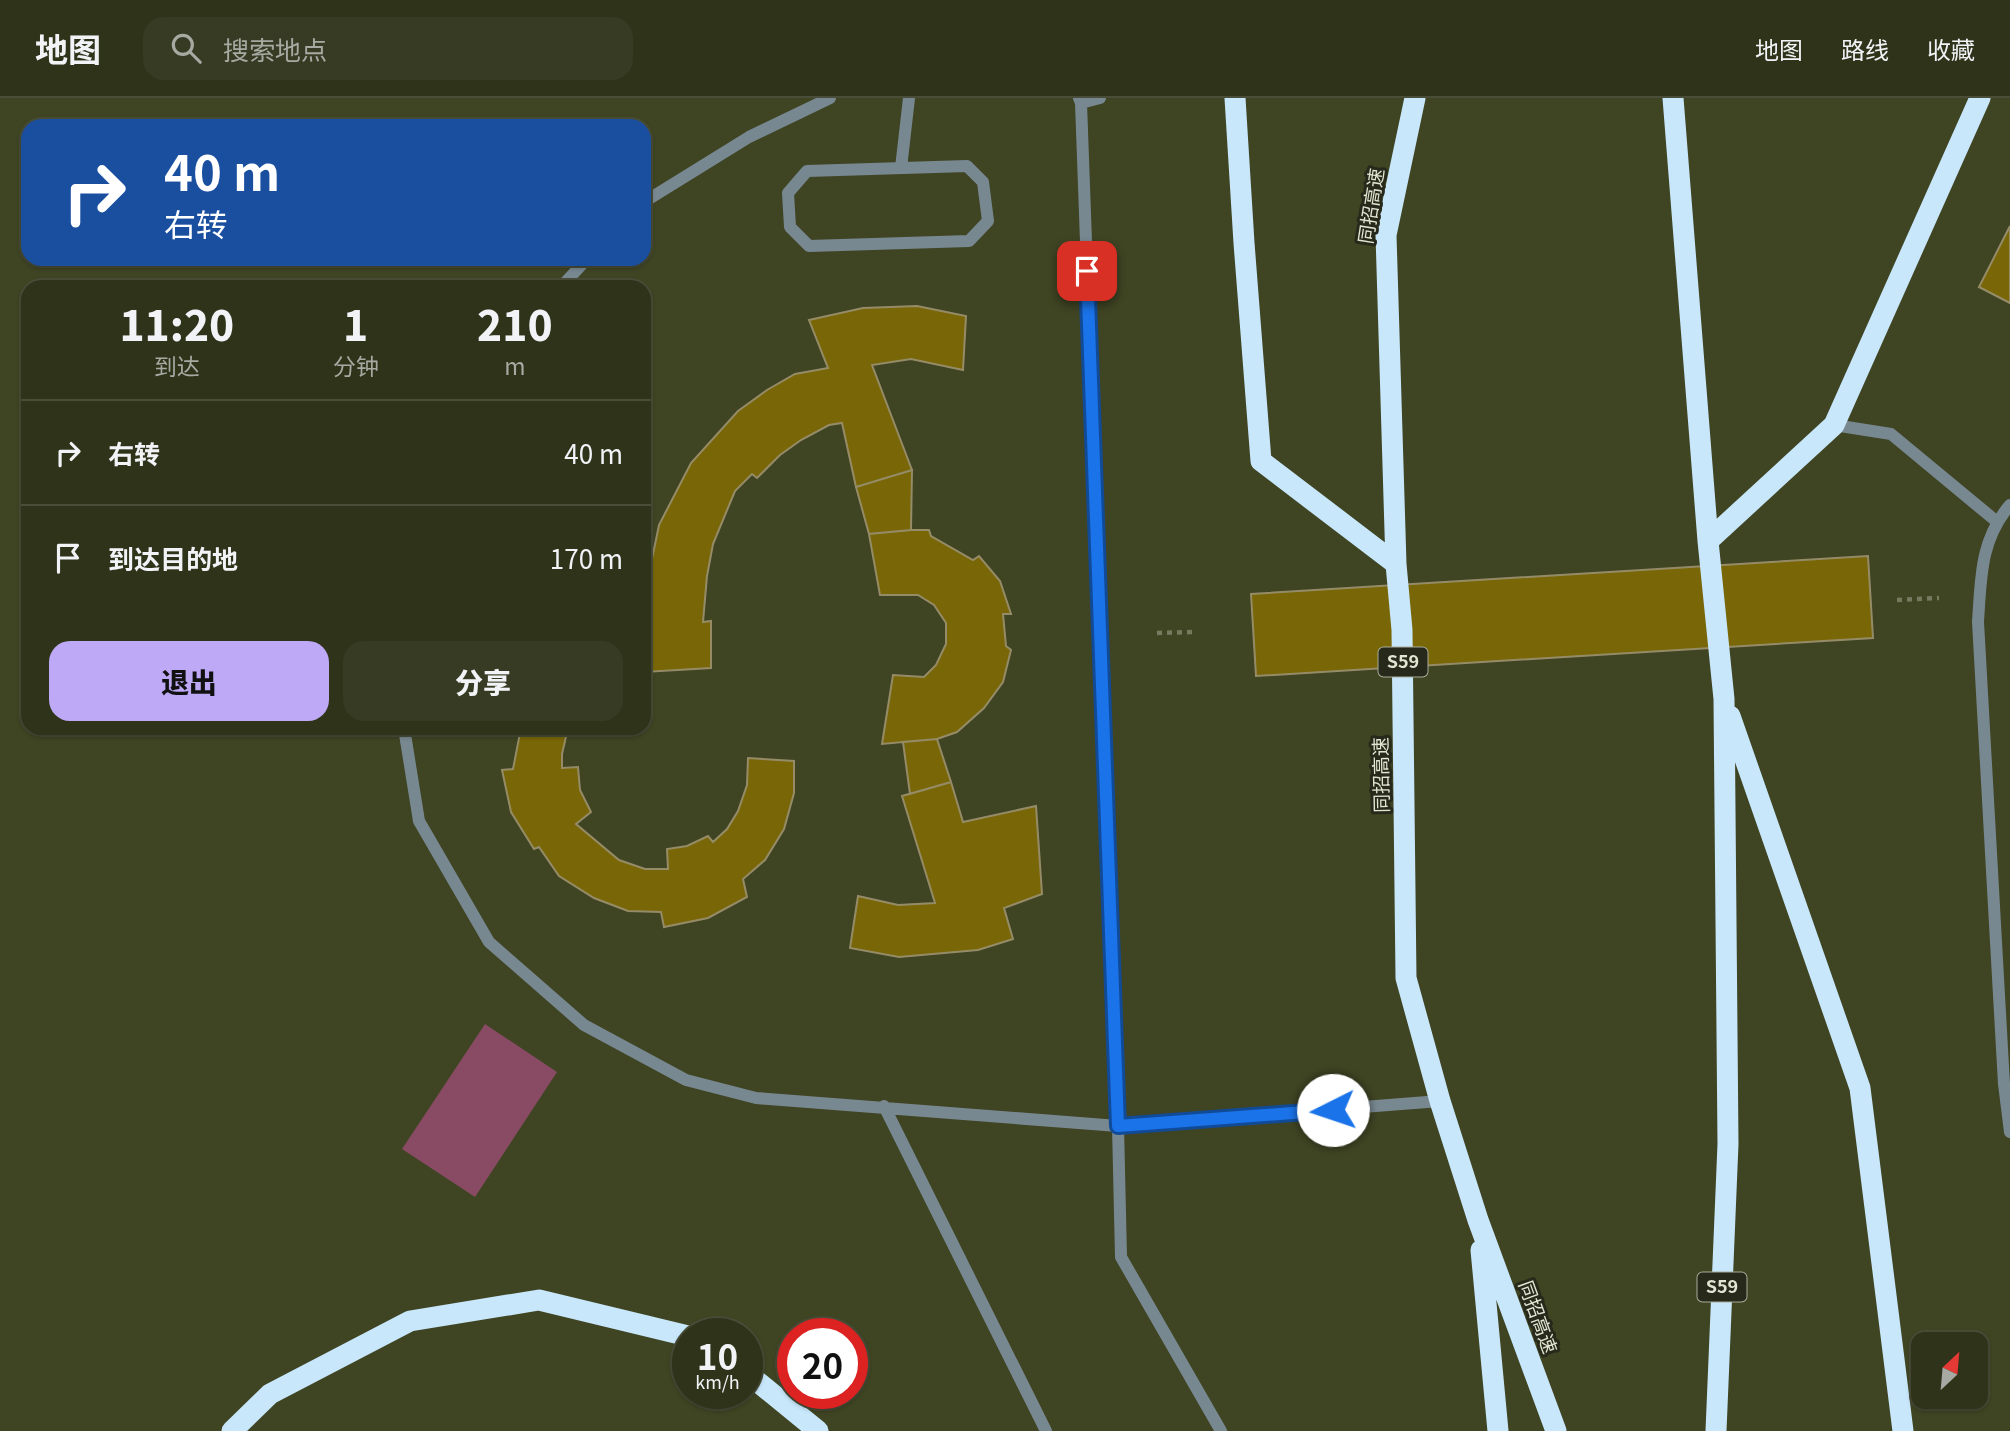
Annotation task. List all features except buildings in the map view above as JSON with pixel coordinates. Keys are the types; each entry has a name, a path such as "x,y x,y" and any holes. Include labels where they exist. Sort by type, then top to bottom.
{"highway":[{"path":"1235,98 1261,461 1396,564"},
{"name":"同招高速","path":"1415,98 1386,235 1396,564 1402,630 1406,978 1440,1101 1478,1220 1556,1431"},
{"name":"S59","path":"1672,98 1708,541 1724,699 1728,1144 1716,1431"},
{"path":"1708,541 1835,425 1980,98"},
{"path":"1724,699 1860,1088 1903,1431"},
{"path":"1478,1220 1498,1431"},
{"path":"232,1431 270,1394 410,1321 539,1300 672,1332"},
{"path":"763,1386 818,1431"}],"lane":[{"path":"651,198 749,137 830,98"},
{"path":"901,168 909,98"},
{"path":"1100,98 1080,100 1121,1257 1221,1431"},
{"path":"967,166 983,182 988,220 970,241 809,246 790,226 788,193 807,171 901,168 967,166"},
{"path":"568,280 580,266"},
{"path":"1835,425 1891,434 1996,521"},
{"path":"2010,505 1996,521 1982,560 1978,622 2003,1070 2010,1132"},
{"path":"405,735 419,821 489,942 584,1025 686,1080 755,1098 1118,1126 1440,1101"},
{"path":"884,1106 1046,1431"}],"path":[{"path":"1897,600 1939,598"},
{"path":"1157,633 1193,632"}],"shaded area":[{"path":"485,1024 557,1072 475,1197 402,1149"}],"route":[{"path":"1087,271 1118,1126 1333,1110"}]}
